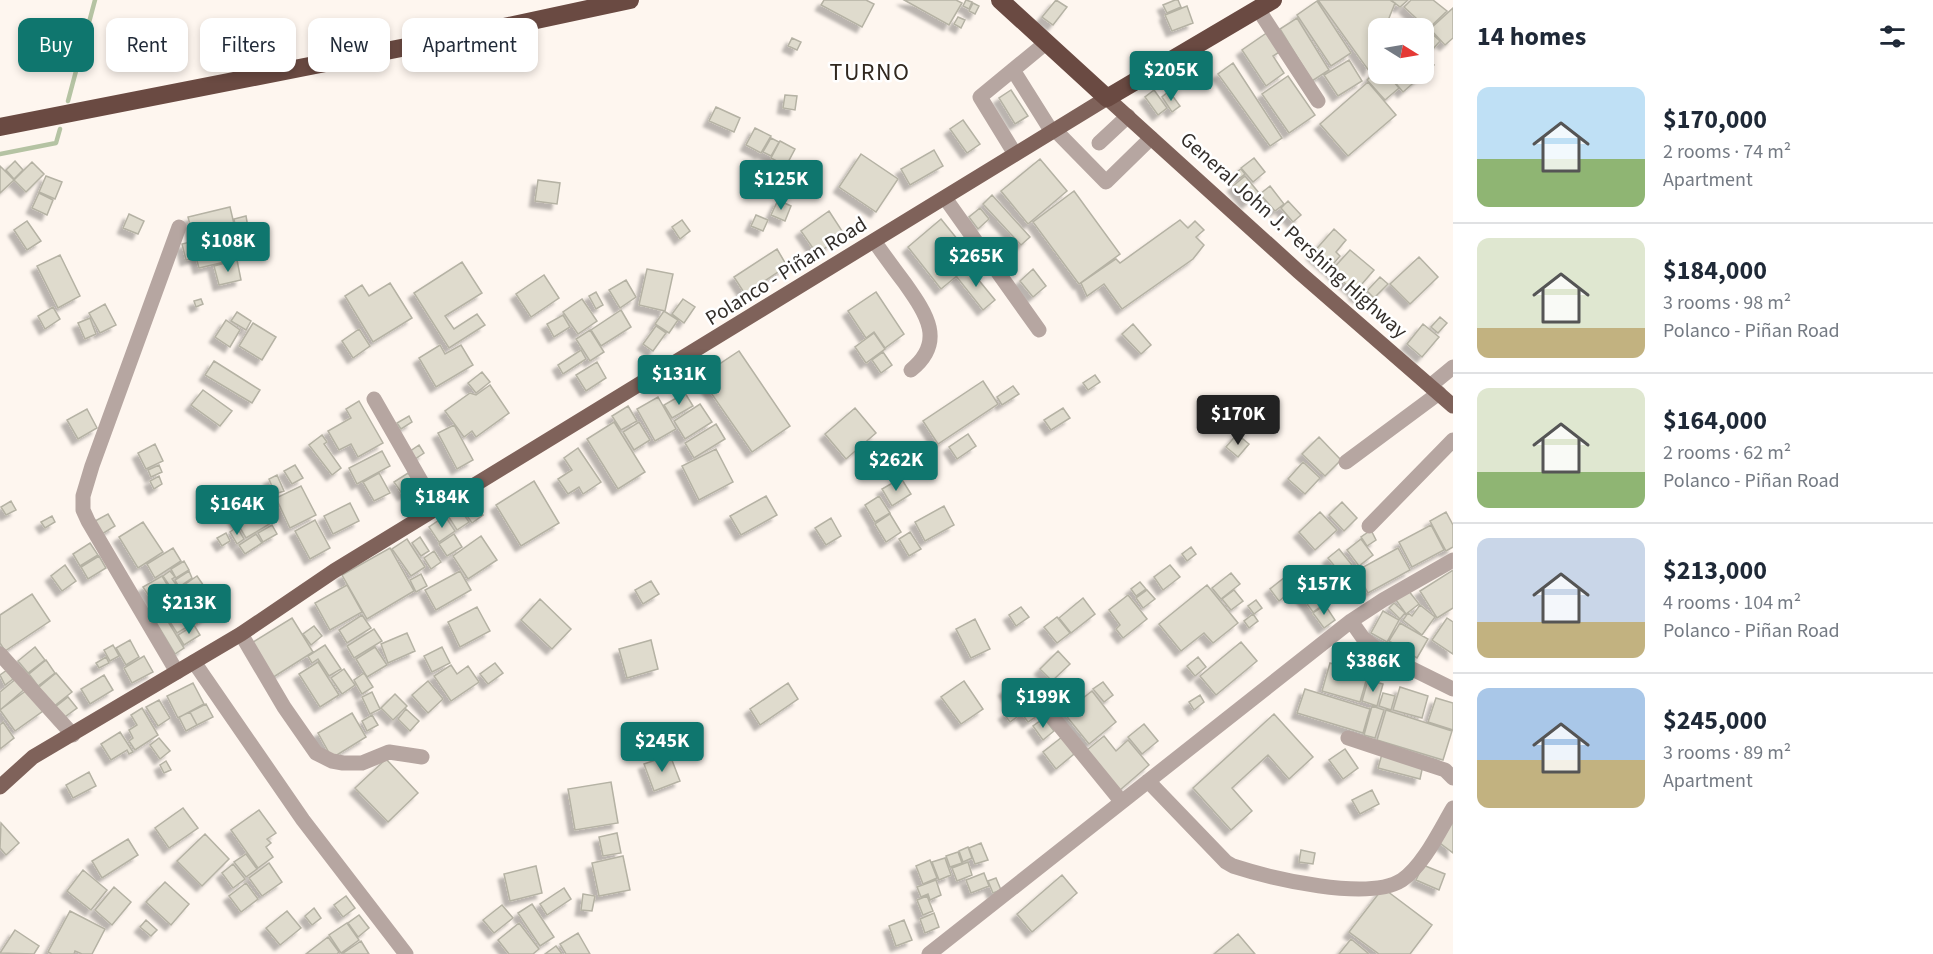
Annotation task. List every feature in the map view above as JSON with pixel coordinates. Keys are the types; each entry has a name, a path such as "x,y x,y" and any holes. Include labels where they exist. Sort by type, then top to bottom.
{"highway":[{"path":"0,127 446,39 630,0"},
{"name":"General John J. Pershing Highway","path":"1000,0 1107,98"},
{"path":"1107,98 1265,4"}],"main road":[{"name":"General John J. Pershing Highway","path":"1107,98 1299,273 1453,406"},
{"name":"Polanco - Piñan Road","path":"0,787 33,756 241,634 334,570 1107,98"}],"street":[{"path":"1265,4 1318,100"},
{"path":"1015,154 980,97 1047,42"},
{"path":"1013,70 1054,131 1085,156 1106,182 1151,138"},
{"path":"1099,143 1128,116"},
{"path":"945,198 1040,330"},
{"path":"177,672 88,521 83,496 129,359 179,227"},
{"path":"874,241 921,305 929,321 931,337 928,352 911,370"},
{"path":"1346,462 1434,390 1453,367"},
{"path":"374,399 437,509"},
{"path":"1369,526 1453,440"},
{"path":"929,954 1351,621 1453,560"},
{"path":"1351,621 1372,647 1453,689"},
{"path":"241,634 284,707 316,753 332,761 343,763 362,763 389,752 422,757"},
{"path":"0,654 72,735"},
{"path":"194,662 303,820 406,954"},
{"path":"1046,709 1121,801"},
{"path":"1348,738 1445,770 1453,778"},
{"path":"1148,781 1226,862 1233,866 1320,886 1358,890 1380,887 1401,880 1416,866 1453,808"}],"building":[{"path":"824,0 866,0 874,4 862,27 821,5"},
{"path":"904,0 956,0 962,3 949,25"},
{"path":"966,0 972,2 969,9 963,6"},
{"path":"1056,0 1067,7 1053,25 1042,17"},
{"path":"1178,0 1181,7 1167,13 1163,5"},
{"path":"1318,0 1390,0 1395,3 1389,18 1368,18 1368,70"},
{"path":"1391,0 1408,0 1400,7"},
{"path":"1411,0 1433,0 1447,11 1434,23 1434,18 1416,18 1404,7"},
{"path":"1317,1 1351,53 1331,66 1297,15"},
{"path":"973,3 979,6 975,14 969,11"},
{"path":"1187,6 1193,23 1172,31 1165,15"},
{"path":"1453,8 1453,38 1445,45 1434,33 1434,25"},
{"path":"958,17 965,20 961,28 954,24"},
{"path":"1297,18 1329,70 1312,81 1280,29"},
{"path":"1268,32 1281,51 1273,56 1284,73 1266,86 1242,50"},
{"path":"1434,36 1440,41 1434,48"},
{"path":"792,38 801,42 797,50 788,46"},
{"path":"1349,60 1362,81 1338,96 1324,75"},
{"path":"1233,63 1282,138 1270,146 1218,74"},
{"path":"1288,76 1315,115 1289,133 1262,94"},
{"path":"1368,82 1396,115 1348,156 1320,124"},
{"path":"1371,84 1396,84 1399,88 1385,100"},
{"path":"1396,84 1412,84 1403,92"},
{"path":"1011,90 1028,116 1015,124 999,98"},
{"path":"1154,90 1167,108 1158,115 1145,97"},
{"path":"1169,91 1180,106 1172,112 1162,97"},
{"path":"785,95 797,96 795,110 783,108"},
{"path":"716,107 740,118 734,132 709,121"},
{"path":"963,120 980,144 967,153 950,129"},
{"path":"755,128 771,136 761,153 746,145"},
{"path":"771,138 779,142 771,156 763,152"},
{"path":"780,141 795,149 786,166 771,158"},
{"path":"934,150 943,166 910,185 901,169"},
{"path":"861,154 898,179 876,212 839,187"},
{"path":"1254,158 1265,172 1253,182 1241,168"},
{"path":"1040,159 1067,191 1028,224 1001,191"},
{"path":"15,161 23,170 14,179 6,170"},
{"path":"32,162 44,174 26,192 14,180"},
{"path":"0,166 14,180 0,193"},
{"path":"1241,169 1245,174 1240,178 1235,173"},
{"path":"46,176 62,182 55,199 39,192"},
{"path":"1245,176 1259,193 1247,203 1233,186"},
{"path":"538,180 560,183 557,204 535,201"},
{"path":"1270,186 1284,204 1275,211 1260,194"},
{"path":"1074,191 1120,254 1079,284 1033,222"},
{"path":"39,193 53,200 47,215 32,208"},
{"path":"992,195 1030,237 1021,245 983,204"},
{"path":"778,200 791,206 785,221 771,215"},
{"path":"1288,201 1301,215 1293,222 1281,208"},
{"path":"230,207 242,258 199,268 196,257 186,260 182,244 194,241 188,217"},
{"path":"980,208 989,219 978,229 969,217"},
{"path":"829,211 844,234 817,254 801,231"},
{"path":"129,214 144,221 138,234 123,228"},
{"path":"756,215 768,220 763,231 751,226"},
{"path":"246,216 249,233 237,236 234,219"},
{"path":"941,219 975,261 941,289 908,247"},
{"path":"682,220 690,231 680,239 672,227"},
{"path":"1180,220 1188,228 1195,221 1204,230 1196,237 1204,245 1193,259 1122,309 1104,284 1087,296 1081,283 1116,259 1120,263"},
{"path":"27,221 41,241 27,250 14,230"},
{"path":"1334,229 1346,240 1336,252 1340,256 1329,269 1312,254"},
{"path":"777,249 787,266 745,294 734,277"},
{"path":"1350,250 1374,270 1355,292 1331,271"},
{"path":"60,255 80,296 58,308 37,266"},
{"path":"1419,257 1438,277 1410,304 1390,284"},
{"path":"237,260 241,280 219,285 214,266"},
{"path":"462,262 482,293 445,316 454,329 477,314 485,325 449,348 414,293"},
{"path":"968,267 995,300 983,310 956,276"},
{"path":"647,269 673,274 665,311 639,305"},
{"path":"1033,269 1046,286 1033,297 1020,281"},
{"path":"544,275 559,298 531,317 516,294"},
{"path":"1380,277 1388,284 1374,298 1367,291"},
{"path":"626,280 636,297 620,308 609,290"},
{"path":"390,283 412,318 373,342 345,296 362,285 369,296"},
{"path":"1361,286 1366,290 1360,298 1354,294"},
{"path":"596,292 603,305 596,309 589,296"},
{"path":"876,292 904,334 885,348 874,332 866,338 848,311"},
{"path":"201,299 203,304 196,307 194,301"},
{"path":"582,299 597,321 578,334 563,312"},
{"path":"683,299 695,307 684,323 672,314"},
{"path":"105,304 116,325 100,333 89,313"},
{"path":"53,307 60,319 45,329 38,316"},
{"path":"621,310 631,327 601,346 591,330"},
{"path":"664,311 678,320 669,333 655,324"},
{"path":"237,312 251,321 246,330 231,321"},
{"path":"563,315 570,327 554,337 547,324"},
{"path":"1440,317 1447,323 1438,333 1431,327"},
{"path":"90,318 96,334 85,339 78,323"},
{"path":"226,320 240,330 230,347 215,337"},
{"path":"253,323 276,337 262,360 239,346"},
{"path":"1133,324 1151,345 1141,354 1122,334"},
{"path":"1423,324 1439,337 1422,357 1407,344"},
{"path":"656,326 666,333 653,351 643,344"},
{"path":"359,329 370,346 353,358 342,341"},
{"path":"590,330 604,352 590,361 576,339"},
{"path":"874,333 885,349 866,363 855,347"},
{"path":"440,345 445,354 461,345 473,365 436,387 419,358"},
{"path":"581,350 586,359 563,374 558,365"},
{"path":"739,351 790,426 752,452 700,377"},
{"path":"883,352 892,365 881,373 872,360"},
{"path":"214,361 260,390 252,403 205,375"},
{"path":"597,362 606,378 586,391 576,375"},
{"path":"482,372 490,382 476,393 468,383"},
{"path":"1095,375 1100,382 1088,390 1083,383"},
{"path":"983,381 998,404 938,444 923,421"},
{"path":"490,385 509,413 476,437 472,431 464,437 445,411 470,393 476,395"},
{"path":"1013,386 1019,394 1002,405 997,397"},
{"path":"203,390 232,411 220,426 191,405"},
{"path":"685,393 693,406 672,418 664,405"},
{"path":"658,397 676,429 655,441 637,409"},
{"path":"359,401 383,443 358,457 351,444 339,450 328,431 351,418 346,409"},
{"path":"700,404 712,422 685,439 674,421"},
{"path":"628,406 637,421 621,430 612,416"},
{"path":"855,408 876,433 846,459 825,434"},
{"path":"1063,408 1070,418 1051,430 1044,420"},
{"path":"87,409 97,428 78,439 67,420"},
{"path":"409,416 412,422 401,429 397,423"},
{"path":"614,422 645,472 618,489 587,439"},
{"path":"639,422 650,440 634,450 623,432"},
{"path":"716,424 725,439 694,458 685,443"},
{"path":"454,425 473,460 457,469 438,433"},
{"path":"968,434 976,446 957,459 949,447"},
{"path":"1237,434 1249,444 1238,457 1226,447"},
{"path":"322,435 327,442 324,444 341,468 332,475 309,445"},
{"path":"1319,437 1341,460 1325,476 1302,454"},
{"path":"155,444 163,461 146,469 138,453"},
{"path":"419,445 424,453 415,459 409,452"},
{"path":"578,448 601,482 583,494 579,487 568,494 558,479 572,470 564,458"},
{"path":"716,449 733,482 699,500 682,466"},
{"path":"382,451 390,466 357,484 349,468"},
{"path":"1303,462 1320,478 1305,494 1288,479"},
{"path":"159,465 162,472 151,477 148,470"},
{"path":"295,465 303,478 292,484 284,471"},
{"path":"379,473 390,493 374,501 363,482"},
{"path":"408,473 417,486 403,495 394,482"},
{"path":"277,475 284,491 275,494 269,479"},
{"path":"159,476 162,484 154,489 150,481"},
{"path":"901,478 911,494 892,506 882,489"},
{"path":"534,481 559,523 521,546 496,505"},
{"path":"301,486 316,515 290,528 276,498"},
{"path":"766,496 777,515 741,535 730,516"},
{"path":"879,496 890,513 875,522 865,505"},
{"path":"262,497 276,520 246,538 232,514"},
{"path":"472,499 483,515 472,523 461,507"},
{"path":"11,501 16,510 6,515 1,507"},
{"path":"1342,502 1357,518 1344,531 1329,515"},
{"path":"350,503 359,521 333,534 324,516"},
{"path":"456,503 469,522 457,530 445,511"},
{"path":"944,506 954,525 925,541 915,522"},
{"path":"1320,512 1337,530 1315,550 1299,532"},
{"path":"1446,512 1453,525 1453,547 1446,551 1430,521"},
{"path":"108,514 115,526 102,534 95,521"},
{"path":"890,514 901,532 886,542 875,524"},
{"path":"52,516 55,522 45,528 41,522"},
{"path":"445,516 455,531 439,542 429,527"},
{"path":"831,518 841,536 826,545 815,528"},
{"path":"315,520 330,548 310,559 295,531"},
{"path":"143,522 163,552 138,568 119,537"},
{"path":"272,525 277,534 263,542 258,533"},
{"path":"1431,525 1444,550 1412,567 1399,542"},
{"path":"237,527 244,539 237,544 230,532"},
{"path":"1371,530 1376,540 1367,546 1361,537"},
{"path":"910,532 921,549 909,556 899,539"},
{"path":"226,533 230,541 222,546 217,538"},
{"path":"256,534 262,543 245,554 239,545"},
{"path":"454,534 462,547 447,556 439,544"},
{"path":"481,536 497,560 468,579 453,556"},
{"path":"420,537 429,551 421,556 412,543"},
{"path":"407,539 425,567 411,576 392,549"},
{"path":"1361,539 1373,555 1359,566 1347,550"},
{"path":"90,543 98,555 80,566 73,554"},
{"path":"1191,547 1196,554 1187,561 1182,554"},
{"path":"173,548 181,561 155,578 147,564"},
{"path":"390,548 414,591 367,619 342,575"},
{"path":"1398,548 1410,570 1368,593 1356,571"},
{"path":"1339,549 1356,570 1345,579 1328,558"},
{"path":"434,551 441,562 431,569 424,558"},
{"path":"99,556 106,568 88,579 81,567"},
{"path":"184,561 189,570 176,578 171,569"},
{"path":"65,565 76,581 62,591 51,576"},
{"path":"1170,565 1180,577 1163,590 1154,577"},
{"path":"1453,570 1453,608 1437,618 1420,591"},
{"path":"170,571 178,587 173,591 163,576"},
{"path":"189,571 192,578 179,587 175,580"},
{"path":"460,571 471,590 436,610 425,590"},
{"path":"1231,573 1240,584 1221,599 1212,588"},
{"path":"421,574 427,586 416,592 410,580"},
{"path":"162,576 171,591 153,602 143,587"},
{"path":"197,576 219,608 196,624 174,592"},
{"path":"1323,576 1337,595 1313,612 1299,593"},
{"path":"1285,577 1294,589 1279,601 1270,589"},
{"path":"651,581 659,594 643,604 635,590"},
{"path":"1140,582 1146,589 1136,596 1131,589"},
{"path":"347,585 362,612 330,630 315,603"},
{"path":"1207,585 1238,623 1213,643 1204,633 1181,651 1159,624"},
{"path":"1147,590 1155,599 1143,608 1136,598"},
{"path":"1234,590 1243,601 1231,610 1222,599"},
{"path":"1408,590 1419,604 1406,614 1396,600"},
{"path":"172,592 177,599 171,604 166,596"},
{"path":"32,594 50,621 5,651 0,643 0,615"},
{"path":"1128,595 1147,619 1123,638 1116,629 1120,625 1109,610"},
{"path":"165,598 169,605 161,610 184,648 175,654 148,609"},
{"path":"1083,598 1095,614 1071,633 1059,618"},
{"path":"540,599 571,629 552,649 521,620"},
{"path":"1256,600 1262,608 1254,614 1248,606"},
{"path":"178,601 192,624 177,633 163,611"},
{"path":"1394,603 1405,613 1400,619 1389,608"},
{"path":"1325,605 1335,620 1324,628 1313,613"},
{"path":"1420,605 1435,617 1422,635 1403,620 1408,613 1412,616"},
{"path":"477,607 490,631 460,647 448,622"},
{"path":"1021,607 1029,617 1016,626 1009,615"},
{"path":"1383,611 1399,620 1387,642 1371,633"},
{"path":"1253,614 1258,621 1249,628 1244,621"},
{"path":"362,615 371,628 347,643 339,630"},
{"path":"1057,617 1070,633 1057,643 1044,627"},
{"path":"292,618 313,652 272,678 250,644"},
{"path":"1447,618 1453,622 1453,654 1432,640"},
{"path":"975,619 990,649 971,658 956,629"},
{"path":"1400,623 1428,639 1417,658 1389,641"},
{"path":"194,625 200,635 184,645 178,635"},
{"path":"314,626 322,636 311,645 303,634"},
{"path":"374,629 382,641 354,658 347,646"},
{"path":"407,633 415,651 388,663 381,644"},
{"path":"130,640 139,657 126,665 116,648"},
{"path":"651,640 658,669 627,678 619,649"},
{"path":"1241,642 1257,661 1216,695 1200,676"},
{"path":"113,645 119,656 110,661 104,650"},
{"path":"325,645 341,669 329,676 318,659 312,663 308,656"},
{"path":"35,647 45,660 28,673 18,661"},
{"path":"375,647 387,665 367,677 356,659"},
{"path":"442,647 450,663 432,672 424,656"},
{"path":"1058,651 1070,664 1052,681 1040,669"},
{"path":"144,656 153,672 132,683 124,668"},
{"path":"106,657 109,663 99,668 96,663"},
{"path":"1198,657 1206,667 1195,676 1187,666"},
{"path":"46,660 55,673 38,686 29,674"},
{"path":"318,662 339,695 320,707 299,674"},
{"path":"495,663 503,673 488,684 480,674"},
{"path":"1330,663 1368,674 1360,702 1322,691"},
{"path":"451,665 457,674 468,666 479,682 451,701 434,676"},
{"path":"344,669 355,685 342,694 331,678"},
{"path":"7,670 13,679 5,685 0,675"},
{"path":"56,673 72,692 53,707 38,688"},
{"path":"364,673 373,687 362,694 354,680"},
{"path":"104,675 113,690 90,704 81,689"},
{"path":"17,678 26,688 0,710 0,692"},
{"path":"1020,679 1030,693 1014,705 1004,690"},
{"path":"1368,680 1383,684 1377,706 1362,701"},
{"path":"428,681 443,699 428,713 412,695"},
{"path":"964,681 983,709 961,724 941,697"},
{"path":"1103,682 1113,695 1104,702 1093,689"},
{"path":"193,683 204,704 178,718 167,696"},
{"path":"788,683 798,699 760,725 750,709"},
{"path":"1400,687 1428,696 1422,718 1393,710"},
{"path":"1305,689 1370,709 1363,733 1297,713"},
{"path":"27,690 43,711 15,731 0,710"},
{"path":"1092,691 1116,722 1089,744 1064,713"},
{"path":"372,692 380,709 370,714 362,697"},
{"path":"1383,693 1395,696 1391,710 1379,706"},
{"path":"395,694 407,706 393,720 381,708"},
{"path":"1070,694 1074,700 1067,706 1063,700"},
{"path":"1200,695 1204,702 1194,710 1189,702"},
{"path":"68,697 77,708 62,719 54,708"},
{"path":"1436,698 1453,703 1453,730 1428,722"},
{"path":"1034,699 1043,712 1028,722 1019,710"},
{"path":"159,700 170,718 158,726 146,707"},
{"path":"206,704 213,717 197,725 190,712"},
{"path":"1372,706 1384,710 1375,738 1364,735"},
{"path":"1016,707 1021,714 1010,722 1004,714"},
{"path":"142,708 158,735 135,750 129,741 133,738 129,730 137,725 131,715"},
{"path":"406,709 419,721 410,731 398,719"},
{"path":"1386,710 1452,731 1443,760 1377,740"},
{"path":"190,712 197,725 186,731 179,717"},
{"path":"352,713 366,737 332,758 318,733"},
{"path":"1274,714 1313,757 1289,779 1268,755 1232,788 1252,811 1231,830 1193,788"},
{"path":"372,715 378,725 367,731 362,721"},
{"path":"1044,718 1054,731 1043,740 1033,726"},
{"path":"3,722 14,738 0,749 0,725"},
{"path":"1144,724 1158,741 1142,754 1128,737"},
{"path":"120,732 133,752 129,754 127,750 111,760 101,744"},
{"path":"1104,736 1116,751 1128,740 1149,765 1120,790 1087,750"},
{"path":"1062,737 1074,754 1056,769 1043,752"},
{"path":"159,738 170,751 160,759 150,745"},
{"path":"1345,749 1358,768 1343,779 1329,760"},
{"path":"1382,754 1423,765 1420,779 1378,768"},
{"path":"670,755 680,781 654,791 644,764"},
{"path":"386,759 418,793 388,822 355,788"},
{"path":"166,761 171,770 164,773 160,765"},
{"path":"89,772 96,786 73,798 66,785"},
{"path":"611,782 618,823 575,830 568,789"},
{"path":"1372,790 1379,804 1360,814 1352,800"},
{"path":"183,808 198,828 169,848 155,828"},
{"path":"259,810 276,833 267,839 271,843 266,847 273,857 258,868 231,830"},
{"path":"1453,818 1453,853 1436,840"},
{"path":"1,823 19,843 6,855 0,848"},
{"path":"617,833 621,853 603,856 599,837"},
{"path":"205,834 229,859 202,886 177,861"},
{"path":"128,839 138,855 102,878 92,861"},
{"path":"981,843 988,860 975,864 969,848"},
{"path":"968,847 972,858 963,862 959,851"},
{"path":"1301,850 1315,853 1313,864 1299,862"},
{"path":"958,852 962,863 950,867 946,856"},
{"path":"246,854 257,869 246,877 234,862"},
{"path":"623,856 630,890 599,896 592,863"},
{"path":"945,858 951,875 939,880 932,862"},
{"path":"930,860 937,878 923,884 916,866"},
{"path":"968,862 972,875 957,881 952,868"},
{"path":"269,863 282,882 262,896 249,878"},
{"path":"233,864 245,879 233,888 222,873"},
{"path":"1423,865 1445,874 1439,890 1416,880"},
{"path":"536,866 542,893 510,901 504,874"},
{"path":"83,870 107,890 91,910 67,891"},
{"path":"984,873 989,886 971,893 966,880"},
{"path":"1062,875 1077,893 1032,932 1017,914"},
{"path":"996,878 1001,890 993,893 988,881"},
{"path":"936,880 941,895 930,900 928,894 921,897 917,887"},
{"path":"165,882 189,904 171,925 146,902"},
{"path":"246,883 258,899 241,912 229,896"},
{"path":"114,887 131,902 112,925 95,910"},
{"path":"564,888 571,899 547,915 540,904"},
{"path":"1383,888 1432,925 1410,954 1379,954 1349,932"},
{"path":"583,894 595,896 592,911 581,910"},
{"path":"346,896 355,908 343,917 334,905"},
{"path":"927,896 933,911 923,915 917,900"},
{"path":"532,904 554,937 540,946 518,913"},
{"path":"502,905 513,918 494,933 483,920"},
{"path":"314,908 321,918 312,925 305,916"},
{"path":"70,911 105,929 92,954 75,951 74,954 48,952"},
{"path":"287,911 301,928 280,945 266,928"},
{"path":"934,913 939,927 925,933 920,919"},
{"path":"359,915 369,928 358,937 348,923"},
{"path":"146,920 157,930 151,936 140,927"},
{"path":"904,920 912,940 896,946 889,926"},
{"path":"347,923 359,940 341,953 329,935"},
{"path":"519,923 539,949 533,954 509,954 498,940"},
{"path":"15,930 39,946 34,954 0,953"},
{"path":"578,933 590,954 566,954 560,944"},
{"path":"1238,934 1255,954 1214,954"},
{"path":"328,937 339,952 337,954 306,954"},
{"path":"1351,939 1369,954 1339,954"},
{"path":"361,941 369,954 342,954"},
{"path":"556,946 562,954 545,954"}],"waterway":[{"path":"68,101 95,0"},
{"path":"0,154 56,143 60,129"}],"district":[{"name":"TURNO","path":"870,72"}]}
